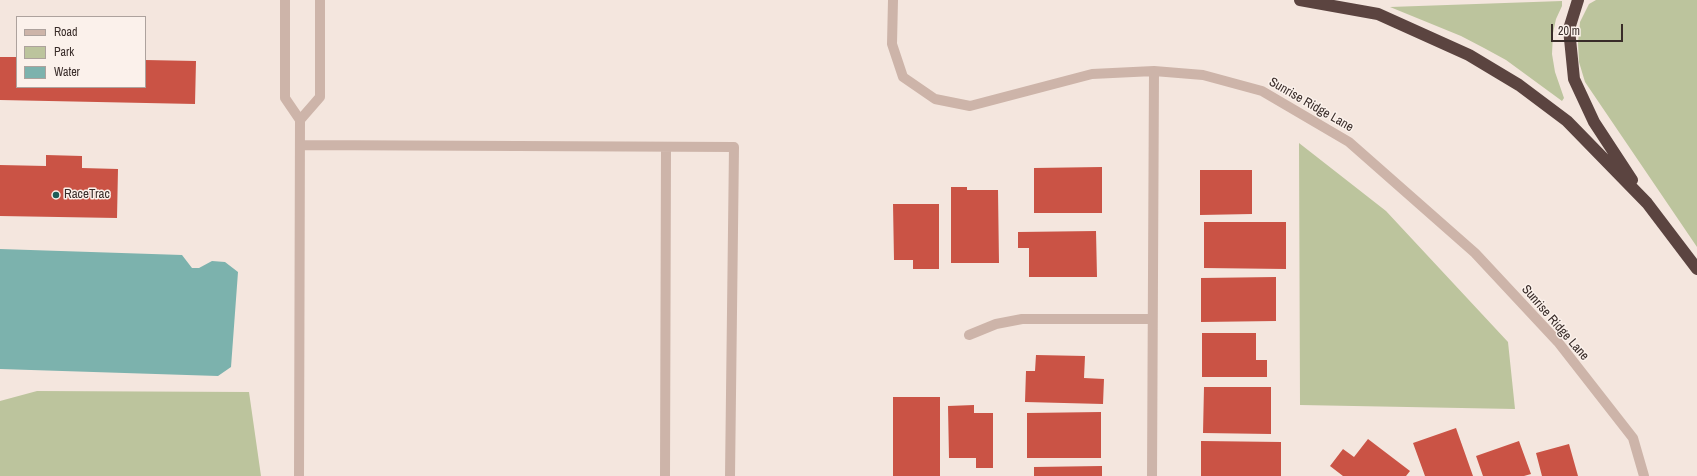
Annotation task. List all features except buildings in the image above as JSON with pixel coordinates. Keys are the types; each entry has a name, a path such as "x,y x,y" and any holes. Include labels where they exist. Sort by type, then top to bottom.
{"highway":[{"path":"1300,0 1378,14 1469,54 1519,84 1567,121 1647,203"},
{"path":"1578,0 1569,29 1574,79 1594,122 1647,203 1697,269"}],"street":[{"path":"285,0 285,98 300,120 299,476"},
{"path":"300,120 320,97 320,0"},
{"name":"Sunrise Ridge Lane","path":"893,0 892,44 903,77 935,100 970,106 1092,74 1154,71 1203,75 1262,91 1349,142 1475,253 1558,342 1633,438 1644,476"},
{"path":"1152,476 1154,71"},
{"path":"300,145 734,147 730,476"},
{"path":"665,476 666,147"},
{"path":"969,335 996,324 1022,319 1152,319"}],"green space":[{"path":"1596,0 1697,0 1697,247 1585,82 1579,62 1578,43 1580,22 1589,4"},
{"path":"1562,1 1562,6 1556,19 1553,33 1552,54 1555,72 1564,98 1562,101 1506,60 1461,36 1390,7"},
{"path":"1299,143 1386,211 1508,342 1515,409 1300,405"},
{"path":"37,391 249,392 261,476 0,476 0,401"}],"water":[{"path":"0,249 182,255 192,268 199,268 212,261 225,262 238,272 231,367 218,376 0,369"}],"place":[{"name":"RaceTrac","path":"56,195"}]}
